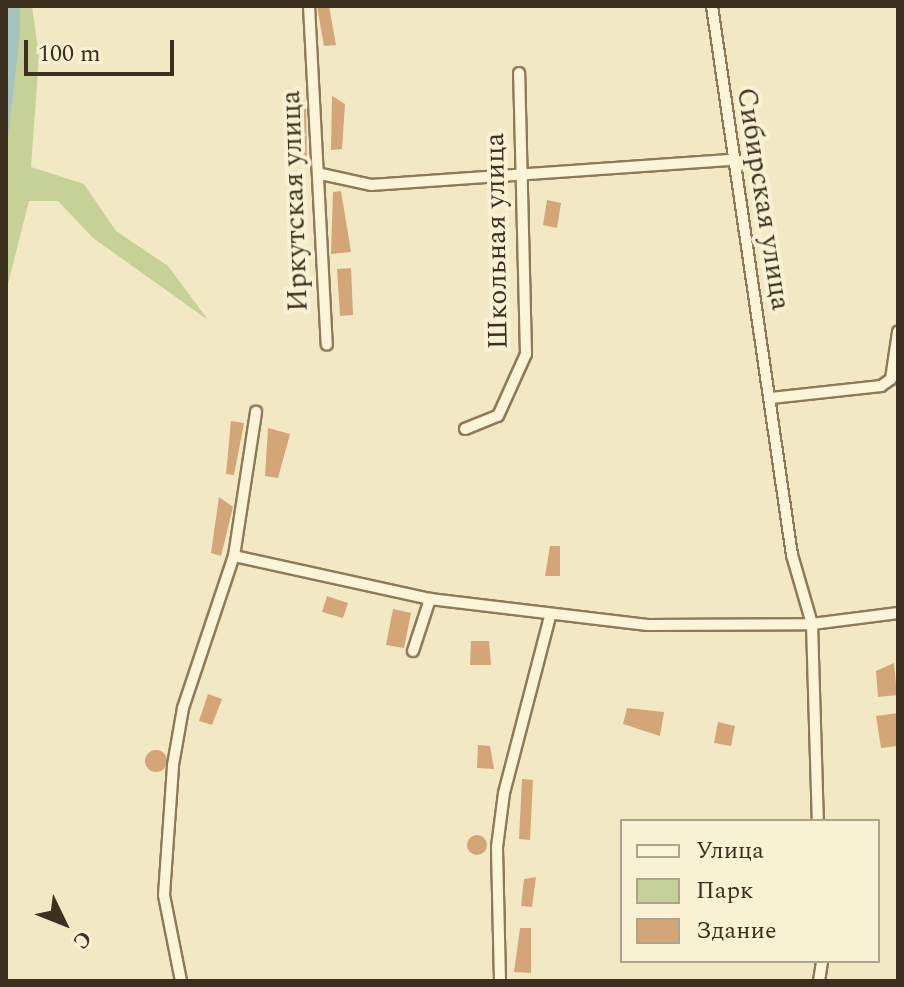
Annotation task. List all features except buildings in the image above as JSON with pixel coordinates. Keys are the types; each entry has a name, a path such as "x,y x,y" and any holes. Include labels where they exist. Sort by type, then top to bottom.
{"street":[{"name":"Иркутская улица","path":"309,6 321,174 327,345"},
{"name":"Сибирская улица","path":"712,6 729,160 771,398 792,555 812,624 818,819"},
{"name":"Школьная улица","path":"465,429 498,416 526,354 524,172 519,73"},
{"path":"321,174 371,185 729,160"},
{"path":"771,398 881,386 891,379 898,332"},
{"path":"181,981 164,895 173,765 183,708 234,556 256,412"},
{"path":"234,556 430,599 550,616 647,625 812,624 898,613"},
{"path":"413,651 430,599"},
{"path":"500,981 497,847 504,793 550,616"}],"green space":[{"path":"20,6 32,6 39,57 31,167 84,184 116,231 168,266 208,320 93,238 58,201 29,201 6,292 6,154"}],"water":[{"path":"6,6 20,6 20,34 6,154"}]}
